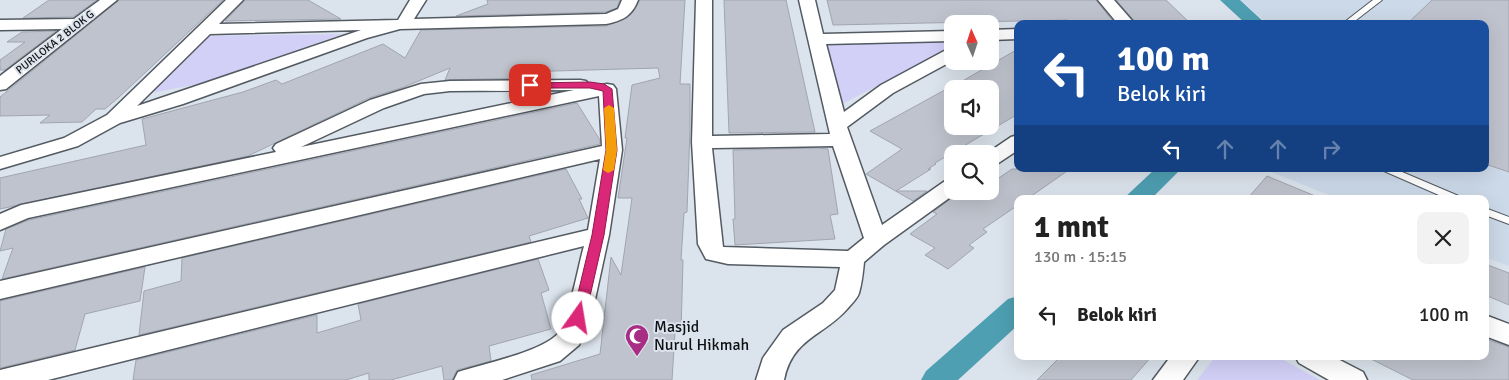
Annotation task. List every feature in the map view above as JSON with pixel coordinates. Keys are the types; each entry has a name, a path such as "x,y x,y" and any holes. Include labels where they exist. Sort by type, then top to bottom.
{"street":[{"name":"PURILOKA 2 BLOK G","path":"0,85 9,72 79,24 109,0"},
{"path":"0,163 71,142 106,123 235,0"},
{"path":"0,151 62,131 106,123 361,35 404,23 418,0"},
{"path":"206,29 608,18 621,16 627,11 630,0"},
{"path":"704,0 702,142 710,244 714,253 728,256 853,259"},
{"path":"807,0 839,134 876,240"},
{"path":"1106,0 1124,20"},
{"path":"0,26 79,24"},
{"path":"999,35 1014,34"},
{"path":"816,39 944,36"},
{"path":"702,142 839,134 888,89 944,58"},
{"path":"251,163 376,104 421,89 450,86 590,85 607,89"},
{"path":"468,380 550,354 570,338 578,318 598,235 612,150 607,89"},
{"path":"0,223 21,212 607,89"},
{"path":"999,154 1014,144"},
{"path":"0,290 612,150"},
{"path":"770,380 773,366 792,337 832,310 847,293 853,259 876,240 944,192"},
{"path":"4,380 598,235"},
{"path":"1489,327 1509,335"},
{"path":"1167,380 1183,360"},
{"path":"1315,360 1351,380"}],"lane":[{"path":"1363,0 1371,5"},
{"path":"1351,20 1378,0"},
{"path":"1394,172 1448,195"},
{"path":"1489,213 1509,221"}],"shaded area":[{"path":"1241,0 1509,0 1509,266 1489,258 1489,195 1329,195 1272,172 1489,172 1489,20 1264,20"},
{"path":"342,34 214,81 130,97 192,36"},
{"path":"944,39 944,52 826,112 810,43"},
{"path":"1213,360 1283,360 1320,380 1197,380"}],"building":[{"path":"49,0 97,0 73,17 23,18"},
{"path":"119,0 223,0 118,98 105,109 96,109 82,122 40,123 50,115 0,116 0,97"},
{"path":"245,0 308,0 341,19 225,21"},
{"path":"487,0 620,0 617,8 606,12 456,16 488,4"},
{"path":"640,0 685,0 680,84 690,84 690,130 687,212 684,213 681,260 683,260 681,332 675,332 672,380 532,380 531,375 600,354 611,257 621,275 632,198 618,198 627,138 625,138 632,85 660,78 658,68 520,72 518,78 445,80 450,68 404,87 369,98 248,156 0,209 0,178 146,145 142,119 243,92 276,80 282,84 383,44 405,58 421,30 606,26 627,18 634,11"},
{"path":"724,0 786,0 815,132 729,133"},
{"path":"827,0 1096,0 1112,20 999,21 999,15 944,15 944,23 833,25"},
{"path":"1116,0 1166,0 1187,20 1134,20"},
{"path":"1432,0 1509,0 1509,172 1489,165 1489,20 1411,20"},
{"path":"56,31 5,70 0,70 0,60 25,42 7,42 22,32"},
{"path":"1014,51 1014,116 999,125 999,80 964,80 982,70 999,70 999,60"},
{"path":"944,90 944,135 982,135 965,145 944,145 944,158 928,169 931,169 896,191 927,191 913,201 866,174 902,149 870,131"},
{"path":"577,103 600,140 600,144 2,279 13,248 0,251 6,229 29,220"},
{"path":"828,149 838,214 830,215 835,239 735,245 733,150"},
{"path":"566,169 582,199 579,199 588,218 529,236 531,242 139,335 144,291 181,281 182,258"},
{"path":"1012,169 1014,169 1014,172 1066,172 1033,195 1014,195 1014,208 983,229 987,232 969,245 974,248 948,269 925,255 935,248 910,234 937,214 933,212 949,200 999,200 999,178"},
{"path":"1267,176 1313,195 1250,195"},
{"path":"538,259 549,290 541,293 551,329 489,346 491,361 457,370 452,380 444,380 442,366 391,380 369,380 369,373 346,380 133,380 136,360 317,315 317,333 361,320 358,304"},
{"path":"1489,266 1509,273 1509,305 1489,297"},
{"path":"145,267 140,301 85,314 75,350 0,368 0,301"},
{"path":"1489,340 1509,347 1509,380 1413,380 1373,360 1489,360"},
{"path":"1057,360 1148,360 1131,380 1037,380"}],"waterway":[{"path":"1229,0 1252,20"},
{"path":"1140,195 1166,172"},
{"path":"937,380 1014,311"}],"slow traffic":[{"path":"608,170 612,150 609,108"}],"place":[{"name":"Masjid Nurul Hikmah","path":"637,357"}],"route":[{"path":"530,85 590,85 607,89 612,150 598,235 578,318"}]}
